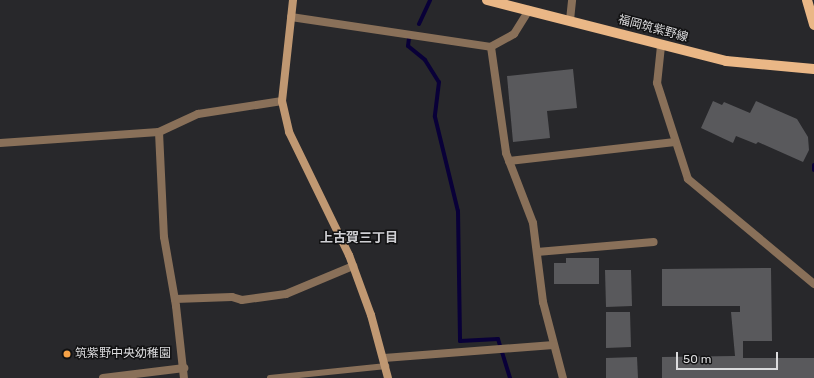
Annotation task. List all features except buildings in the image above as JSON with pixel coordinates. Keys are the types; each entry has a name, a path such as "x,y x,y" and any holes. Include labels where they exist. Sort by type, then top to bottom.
{"main road":[{"path":"293,0 282,101 289,132 353,266 385,362 388,378"},
{"name":"福岡筑紫野線","path":"488,0 570,20 661,46 726,61 814,69"},
{"path":"807,0 814,25"}],"street":[{"path":"570,20 572,0"},
{"path":"290,17 491,47 514,34 529,10"},
{"path":"661,46 657,83 688,179 814,284"},
{"path":"491,47 509,161 533,223 543,302 563,378"},
{"path":"0,143 159,132 198,114 282,101"},
{"path":"159,132 164,237 175,299 184,378"},
{"path":"509,161 675,142"},
{"path":"537,252 654,242"},
{"path":"175,299 232,297 242,300 286,294 353,266"},
{"path":"385,362 554,345"},
{"path":"103,378 184,368"}],"lane":[{"path":"270,378 385,362"}],"waterway":[{"path":"419,24 430,0"},
{"path":"409,38 408,46 425,60 439,82 435,117 458,211 460,341 498,339 510,378"},
{"path":"814,165 814,170"}],"place":[{"name":"筑紫野中央幼稚園","path":"67,354"}],"district":[{"name":"上古賀三丁目","path":"359,238"}]}
